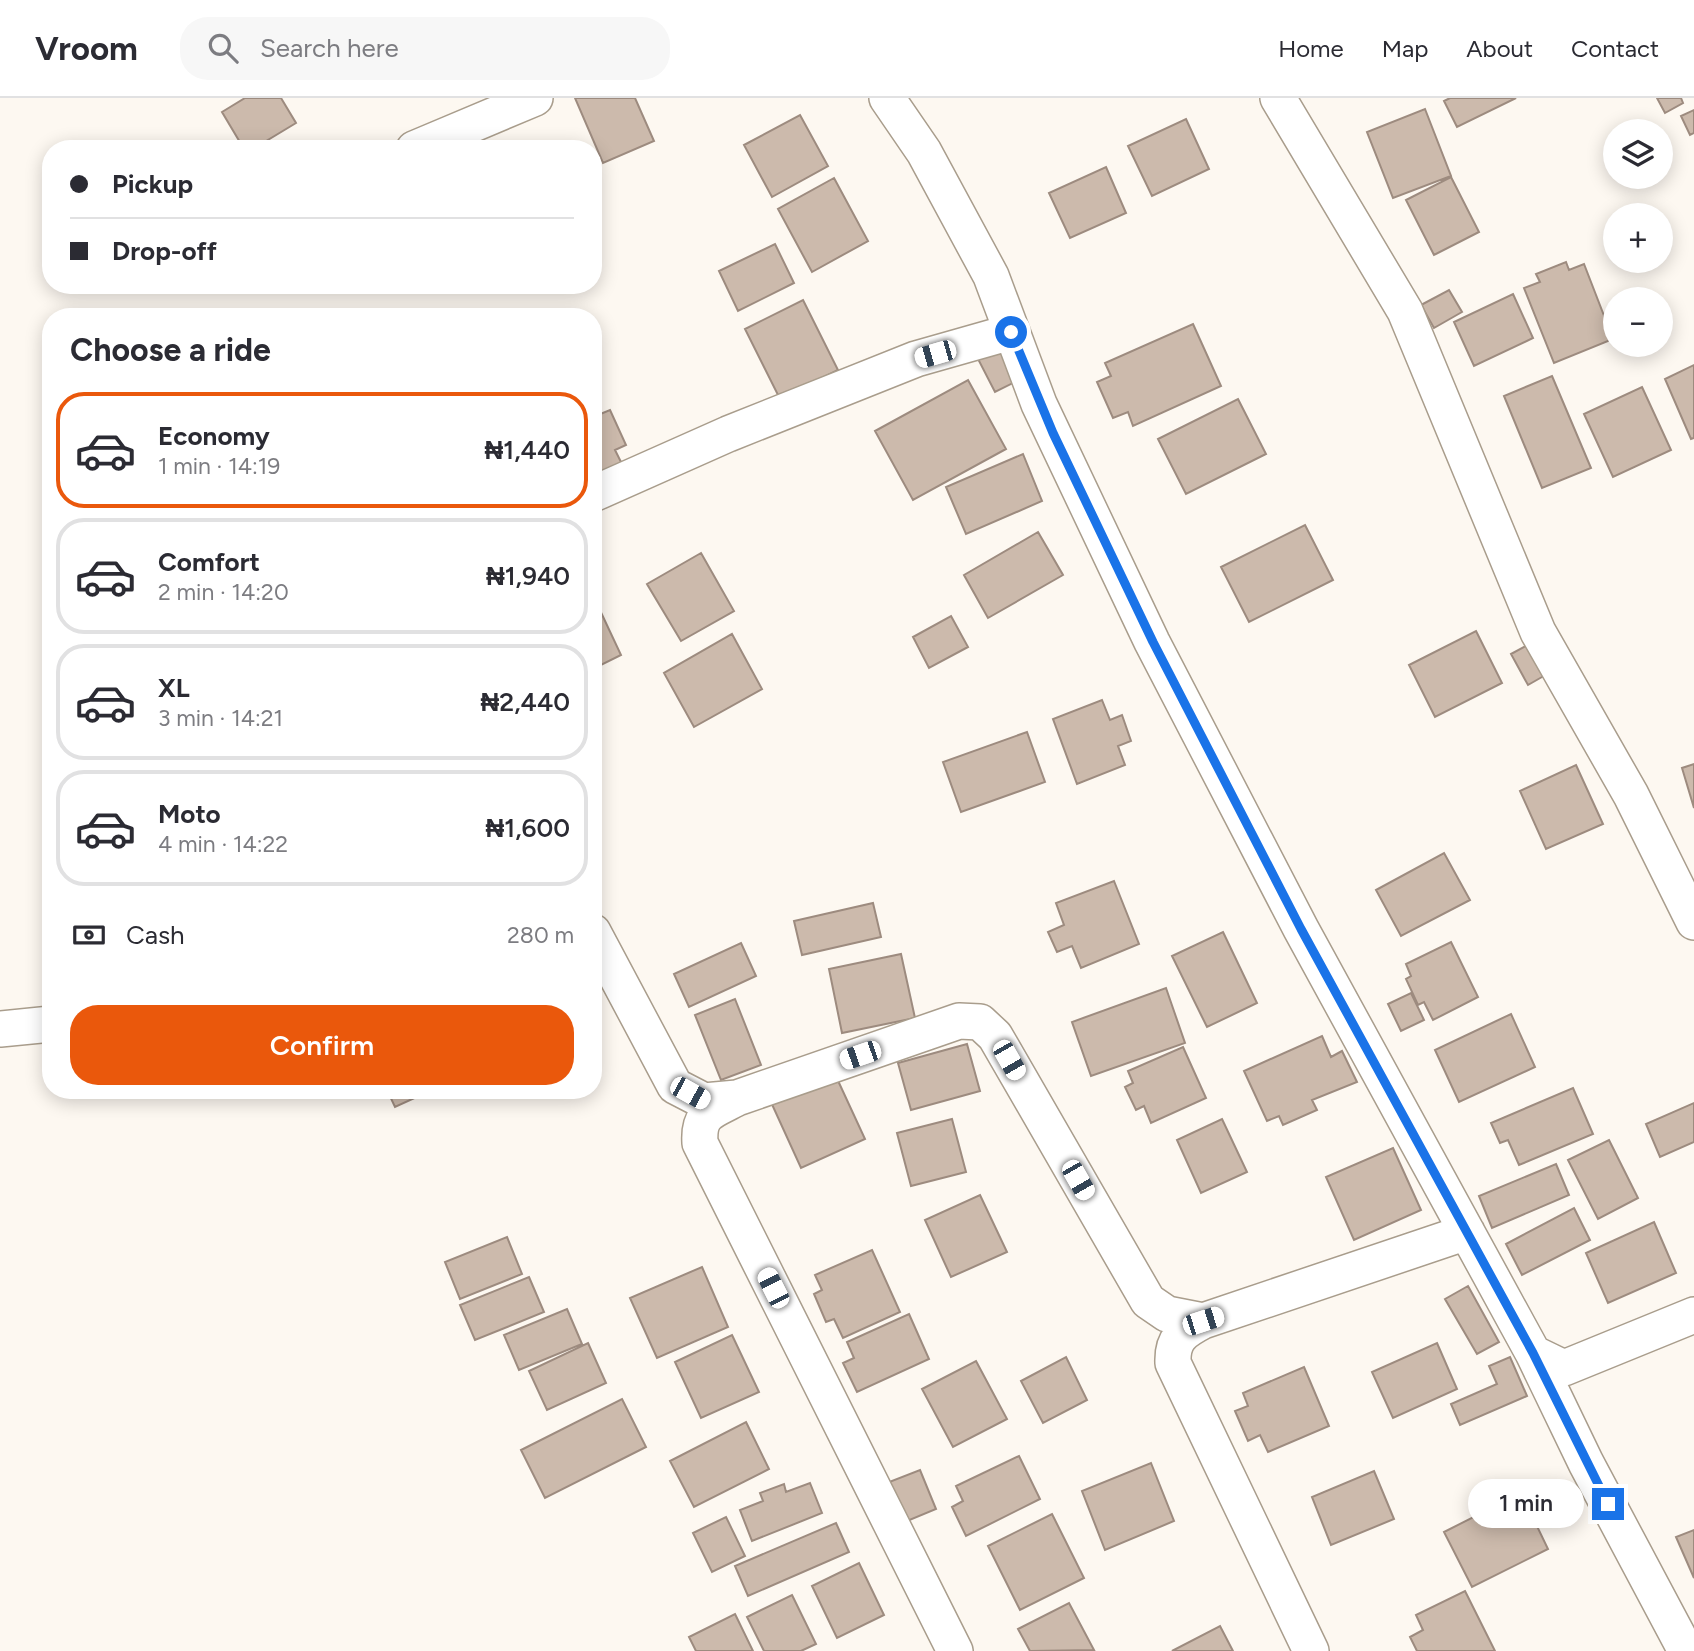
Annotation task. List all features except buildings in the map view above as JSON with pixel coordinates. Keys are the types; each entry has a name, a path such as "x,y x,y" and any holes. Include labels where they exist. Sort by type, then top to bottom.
{"street":[{"path":"436,140 536,98"},
{"path":"887,98 924,152 991,276 1053,433 1153,642 1301,929 1533,1353 1586,1463 1686,1651"},
{"path":"1278,98 1405,311 1538,632 1631,795 1691,908"},
{"path":"602,490 728,434 916,359 1011,332"},
{"path":"602,949 675,1086 704,1101 737,1098"},
{"path":"955,1651 700,1143 699,1125 705,1116 737,1098 959,1021 979,1021 995,1036 1148,1301 1167,1314 1203,1321"},
{"path":"0,1029 42,1025"},
{"path":"1311,1651 1173,1363 1173,1348 1181,1334 1203,1321 1467,1232"},
{"path":"1533,1353 1564,1368 1694,1315"}],"route":[{"path":"1011,332 1039,404 1153,642 1301,929 1533,1353 1608,1504"}]}
